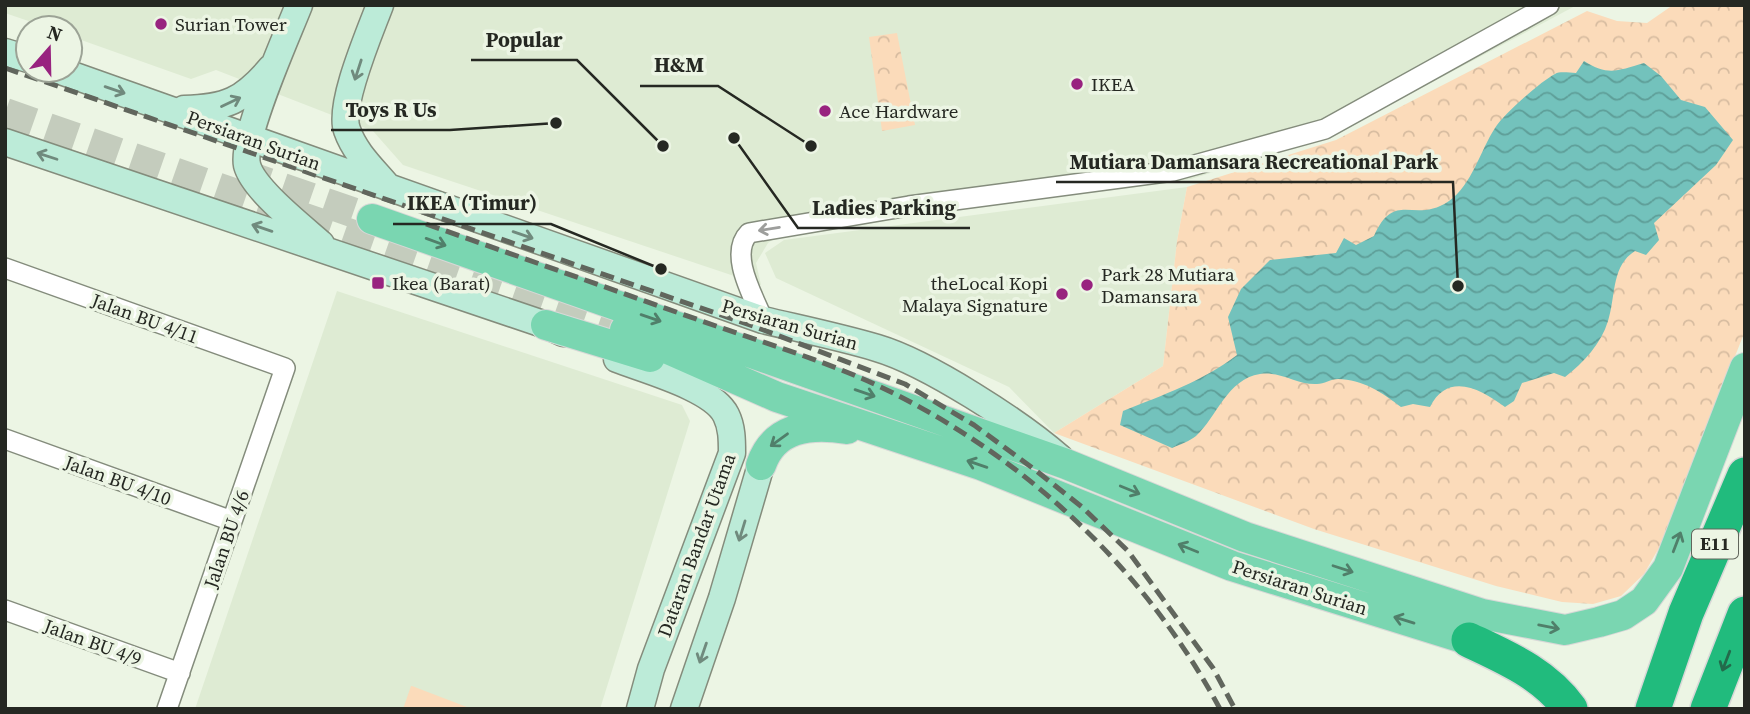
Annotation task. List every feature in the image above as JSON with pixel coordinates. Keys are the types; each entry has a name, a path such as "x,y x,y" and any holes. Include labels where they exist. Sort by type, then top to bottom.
{"highway":[{"name":"E11","path":"1653,709 1686,613 1745,475"},
{"path":"1707,709 1745,614"},
{"path":"1469,640 1522,665 1557,691 1570,709"}],"main road":[{"name":"Persiaran Surian","path":"372,219 1066,464 1258,542 1482,614 1565,630 1623,615 1644,601 1657,587 1668,568 1745,368"},
{"path":"546,325 777,397"},
{"name":"Persiaran Surian","path":"625,330 777,397 982,465 1232,566 1469,640"},
{"path":"761,465 773,441 796,430 837,428 892,437"}],"street":[{"path":"299,5 250,137 247,166 255,181 327,250"},
{"path":"380,5 346,108 346,127 355,149 389,189"},
{"path":"763,320 743,269 742,243 749,233 909,206 1174,171 1325,129 1549,5"},
{"path":"172,110 216,108 233,102 257,85 276,63"},
{"name":"Persiaran Surian","path":"84,79 763,320 879,348 919,365 1044,444 1066,464"},
{"name":"Dataran Bandar Utama","path":"5,142 546,325 606,354 709,396 726,414 731,432 732,453 651,668 639,709"},
{"name":"Jalan BU 4/11","path":"5,268 285,368"},
{"name":"Jalan BU 4/6","path":"167,709 285,368"},
{"name":"Jalan BU 4/10","path":"5,439 232,521"},
{"name":"Dataran Bandar Utama","path":"684,709 722,598 761,465"},
{"name":"Jalan BU 4/9","path":"5,610 180,673"}],"shaded area":[{"path":"5,5 1577,5 1335,134 1191,179 783,232 768,243 756,263 761,285 403,165 373,131 216,70 191,79 84,41 84,14 14,16 5,13"},
{"path":"1187,187 1177,241 1163,366 1054,433 1009,387 776,278 765,253 784,240"},
{"path":"337,291 682,405 690,421 600,709 195,709"}],"green space":[{"path":"1673,5 1745,5 1745,331 1660,546 1644,574 1621,596 1593,604 1562,602 1496,586 1314,529 1054,433 1163,366 1177,241 1187,187 1336,140 1587,11 1617,21 1647,23"},
{"path":"897,33 915,125 882,131 869,37"},
{"path":"412,686 472,709 403,709"}],"water":[{"path":"1584,61 1600,69 1613,71 1644,63 1661,76 1681,100 1705,107 1733,140 1716,165 1654,223 1659,240 1646,255 1635,251 1627,257 1618,273 1608,321 1601,337 1585,359 1565,377 1554,373 1522,383 1514,401 1505,407 1486,394 1455,386 1437,396 1430,407 1413,404 1401,407 1379,392 1355,381 1338,379 1310,384 1275,374 1260,374 1239,383 1196,436 1172,448 1120,425 1123,411 1197,380 1237,355 1228,317 1241,289 1270,260 1336,253 1344,238 1356,245 1374,236 1390,214 1406,210 1425,210 1449,201 1464,186 1495,128 1506,115 1549,78 1559,73 1576,73"}],"tunnel":[{"path":"5,113 625,330"},
{"path":"240,173 372,219"}],"railway":[{"path":"5,68 753,326 905,384 974,425 1034,469 1082,507 1128,551 1213,668 1235,709"},
{"path":"426,224 832,366 877,385 949,424 996,455 1041,490 1084,528 1123,569 1159,613 1220,709"}],"place":[{"name":"Surian Tower","path":"161,24"},
{"name":"IKEA","path":"1077,84"},
{"name":"Ace Hardware","path":"825,111"},
{"name":"Toys R Us","path":"556,123"},
{"name":"Ladies Parking","path":"734,138"},
{"name":"Popular","path":"663,146"},
{"name":"H&M","path":"811,146"},
{"name":"IKEA (Timur)","path":"661,269"},
{"name":"Ikea (Barat)","path":"378,283"},
{"name":"Park 28 Mutiara Damansara","path":"1087,285"},
{"name":"Mutiara Damansara Recreational Park","path":"1458,286"},
{"name":"theLocal Kopi Malaya Signature","path":"1062,294"}]}
